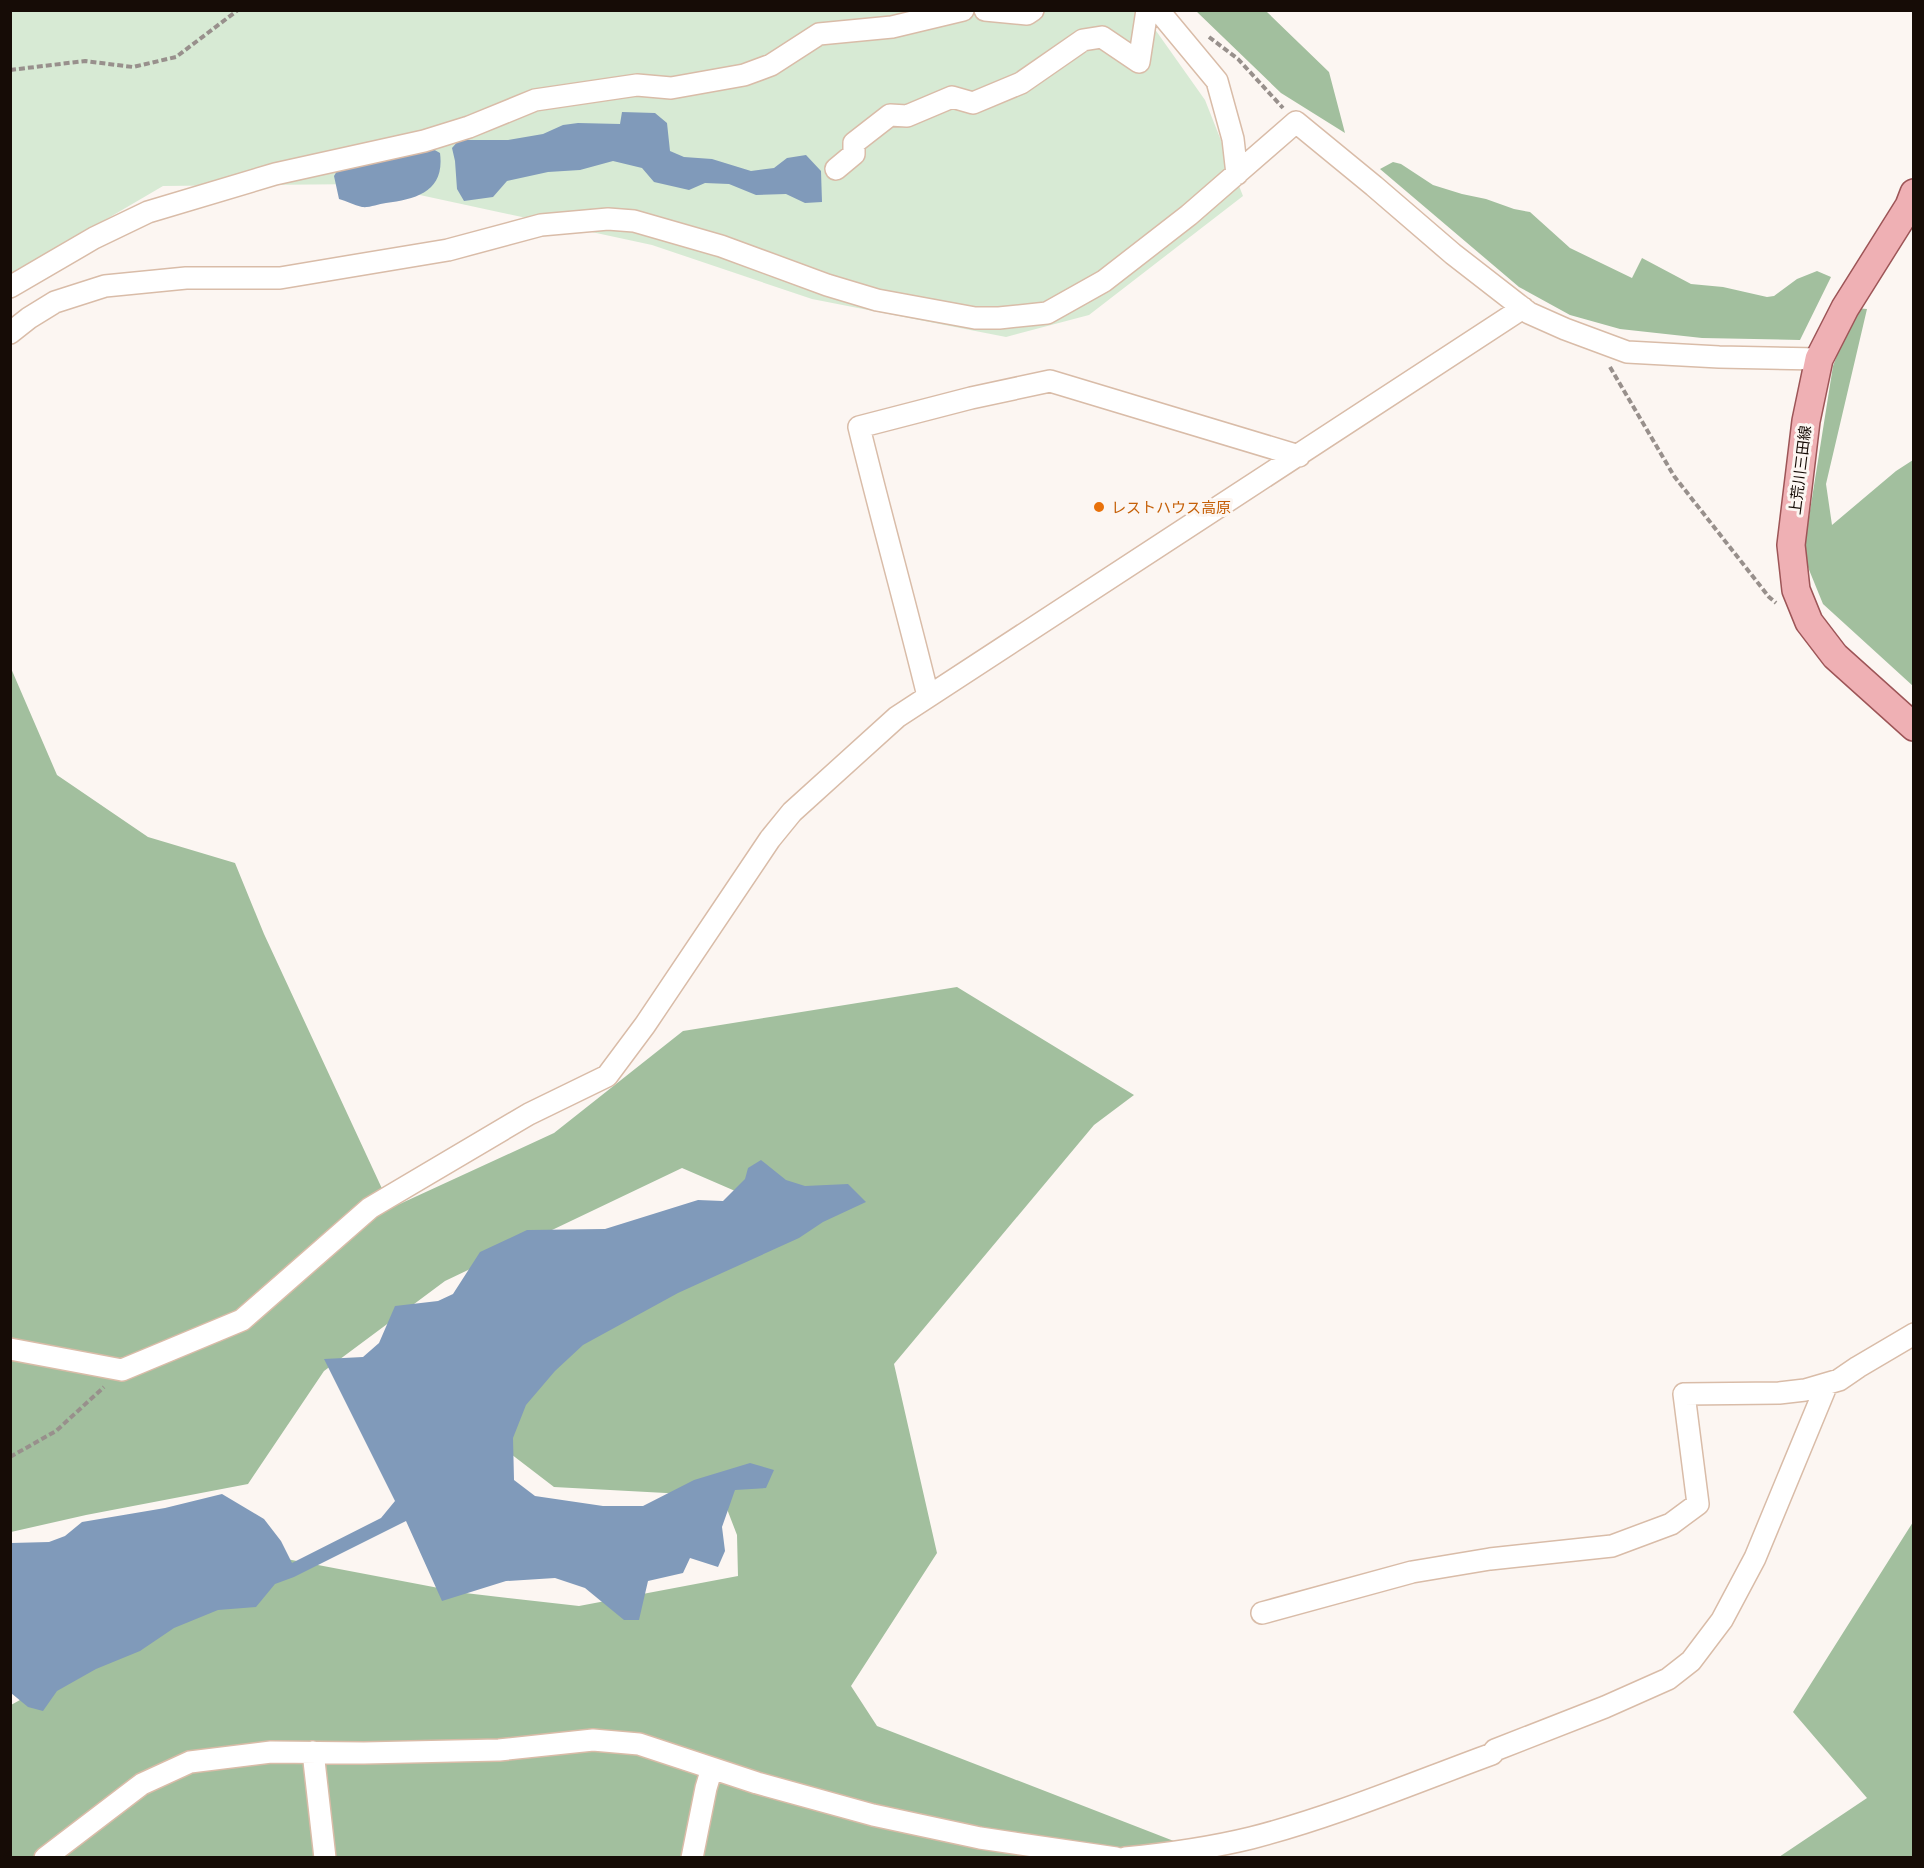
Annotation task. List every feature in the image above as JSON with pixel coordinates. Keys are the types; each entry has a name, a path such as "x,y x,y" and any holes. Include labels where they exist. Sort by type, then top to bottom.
{"main road":[{"name":"上荒川三田線","path":"1914,193 1845,308 1819,359 1806,421 1791,545 1796,590 1809,622 1835,656 1914,727"}],"street":[{"path":"10,287 94,238 148,212 275,174 424,141 469,127 535,100 637,85 671,88 744,75 771,65 819,33 892,27 963,10"},
{"path":"985,10 1027,14 1033,10"},
{"path":"836,169 854,154 854,143 890,115 907,117 952,96 974,103 1021,83 1083,40 1102,37 1139,62 1147,10"},
{"path":"1158,10 1217,81 1233,139 1237,174"},
{"path":"10,333 55,302 105,286 186,278 280,278 448,250 542,225 608,219 634,221 721,246 827,285 877,300 975,318 999,318 1047,312 1104,281 1189,215 1296,122 1453,254 1529,313 1627,352 1819,359"},
{"path":"10,1349 122,1370 242,1320 370,1208 530,1114 607,1076 645,1024 770,839 792,812 897,717 1523,308"},
{"path":"928,696 859,427 971,398 1050,381 1299,456"},
{"path":"1262,1613 1412,1572 1490,1559 1612,1546 1671,1524 1698,1504 1684,1394 1779,1393 1805,1390 1839,1380 1914,1334"},
{"path":"45,1857 142,1784 190,1762 271,1752 364,1753 499,1750 593,1740 639,1744 757,1783 873,1815 980,1838 1114,1857 1168,1854 1251,1838 1315,1819 1492,1754 1495,1750 1605,1707 1668,1679 1691,1661 1722,1620 1749,1568 1827,1383"},
{"path":"313,1752 325,1857"},
{"path":"692,1857 705,1788 712,1768"}],"path":[{"path":"10,70 85,61 133,67 176,57 238,10"},
{"path":"1203,31 1216,44 1238,59 1296,122"},
{"path":"1594,340 1674,476 1769,597 1783,608"},
{"path":"10,1457 56,1431 122,1370"}],"green space":[{"path":"10,11 1142,11 1205,100 1243,196 1089,315 1006,337 812,299 652,245 369,184 163,186 11,275"},
{"path":"1196,11 1267,12 1329,72 1345,133 1281,93"},
{"path":"1393,162 1401,164 1433,185 1530,212 1570,248 1632,278 1642,258 1691,284 1723,287 1767,297 1774,296 1797,279 1817,271 1831,277 1800,340 1702,338 1620,329 1570,315 1519,287 1380,169"},
{"path":"1855,308 1867,309 1826,484 1832,525 1896,471 1913,460 1913,686 1823,604 1803,555 1833,366"},
{"path":"10,666 57,775 148,837 235,863 264,934 391,1208 554,1133 683,1031 957,987 1134,1095 1094,1125 894,1364 937,1553 851,1686 877,1726 1215,1857 11,1857 11,1705 276,1557 465,1593 579,1606 738,1576 737,1535 722,1496 554,1487 498,1444 550,1329 795,1217 682,1168 445,1281 324,1371 248,1484 11,1532"},
{"path":"1913,1522 1913,1857 1779,1857 1867,1798 1793,1712"}],"water":[{"path":"622,112 655,113 667,123 670,151 684,157 712,159 751,171 774,168 787,158 806,155 821,171 822,202 805,203 786,194 756,195 729,184 705,183 689,190 654,182 642,168 613,161 580,170 548,172 507,181 493,197 464,201 457,189 452,148 459,140 508,140 543,134 563,125 578,123 620,124"},
{"path":"431,148 440,153 440,166 438,176 426,191 408,199 368,207 339,199 334,176 340,166"},
{"path":"761,1160 786,1180 805,1186 848,1184 866,1202 823,1222 799,1238 678,1293 583,1345 555,1371 526,1405 513,1438 514,1480 535,1496 603,1506 643,1506 694,1480 750,1463 774,1470 766,1488 735,1490 722,1527 725,1551 718,1567 690,1558 683,1573 648,1581 639,1620 624,1620 585,1588 555,1578 506,1581 442,1601 406,1521 294,1577 275,1584 256,1607 218,1610 174,1628 140,1651 96,1669 57,1691 43,1711 28,1707 11,1693 11,1543 49,1542 65,1536 82,1522 165,1508 222,1494 264,1519 281,1541 292,1563 381,1518 395,1501 324,1359 363,1357 379,1343 395,1306 438,1301 453,1294 480,1252 527,1230 605,1229 698,1200 723,1201 745,1179 748,1168"}],"place":[{"name":"レストハウス高原","path":"1099,507"}]}
